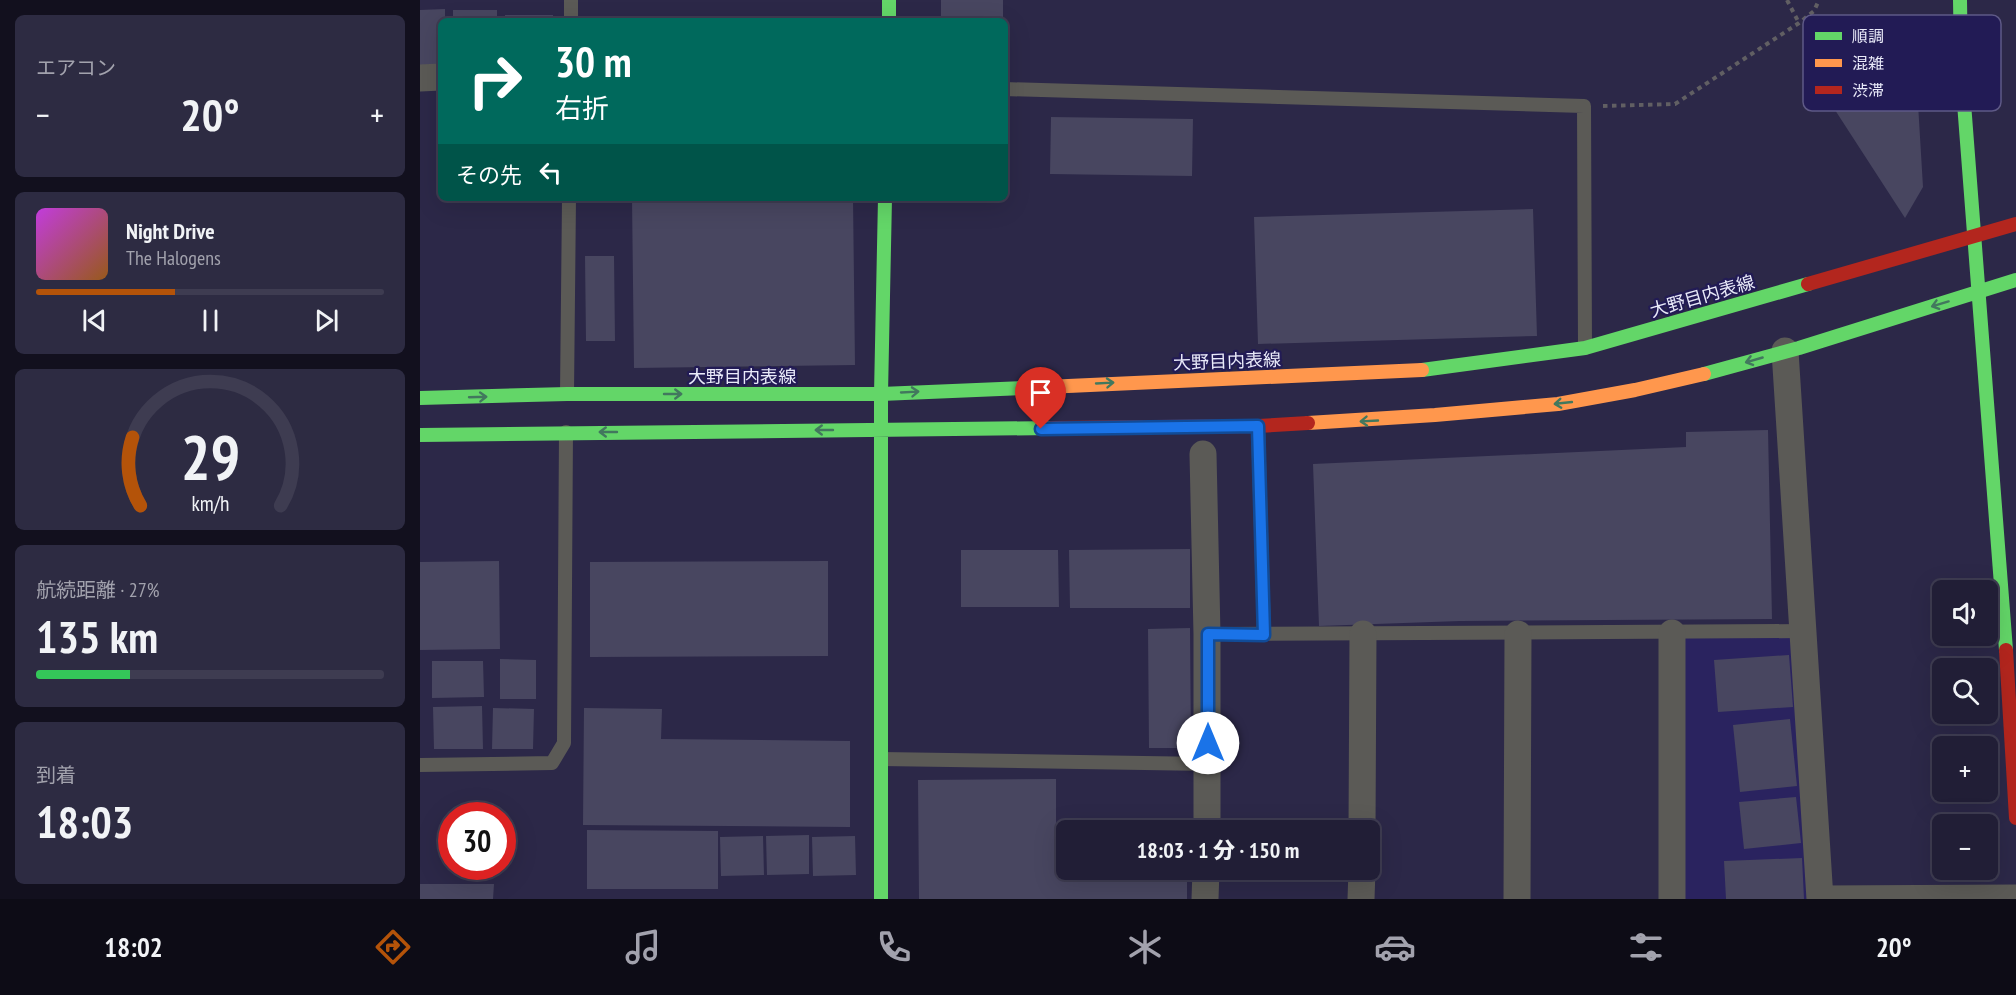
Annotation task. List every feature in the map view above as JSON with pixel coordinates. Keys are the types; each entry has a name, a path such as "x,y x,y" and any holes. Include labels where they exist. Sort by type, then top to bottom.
{"main road":[{"path":"889,0 889,18"},
{"path":"1960,0 1960,15"},
{"path":"1965,111 1979,291 2010,605 2016,818"},
{"path":"881,899 881,394 885,201"},
{"name":"大野目内表線","path":"420,398 567,394 881,394 1412,371 1585,348 2016,224"},
{"path":"420,435 1258,426 1382,420 1577,402 1682,380 2016,280"}],"street":[{"path":"420,78 438,78"},
{"path":"1785,351 1820,899 2016,898"},
{"path":"1203,454 1208,634 1207,820"},
{"path":"1672,633 1672,899"},
{"path":"1362,820 1363,634"},
{"path":"1517,899 1518,634"},
{"path":"1205,899 1206,880"},
{"path":"1361,899 1362,880"}],"lane":[{"path":"571,18 572,0"},
{"path":"1008,89 1584,106 1585,348"},
{"path":"567,394 568,201"},
{"path":"1258,426 1264,635"},
{"path":"420,765 552,763 564,743 566,432"},
{"path":"1208,634 1803,631"},
{"path":"881,759 1208,765"}],"path":[{"path":"1787,0 1799,23"},
{"path":"1809,15 1814,11 1819,0"},
{"path":"1584,106 1675,104 1803,20"}],"shaded area":[{"path":"1803,631 1820,899 1672,899 1672,633"}],"building":[{"path":"941,0 1003,0 1003,18 941,18"},
{"path":"445,9 445,18 438,18 438,65 420,65 420,10"},
{"path":"453,10 497,10 497,18 453,18"},
{"path":"505,15 553,15 553,18 505,18"},
{"path":"1836,111 1918,111 1923,187 1905,218"},
{"path":"1051,117 1193,119 1192,176 1050,174"},
{"path":"632,201 853,201 855,365 634,368"},
{"path":"1533,209 1537,336 1258,344 1254,217"},
{"path":"585,256 614,256 615,341 586,341"},
{"path":"1768,430 1772,619 1460,621 1319,626 1313,464 1686,447 1686,432"},
{"path":"1190,549 1190,608 1070,608 1069,550"},
{"path":"961,550 1058,550 1059,607 961,607"},
{"path":"499,561 500,649 420,650 420,562"},
{"path":"828,561 828,656 590,657 590,562"},
{"path":"1190,628 1191,748 1149,748 1148,629"},
{"path":"1789,655 1793,707 1718,712 1714,660"},
{"path":"500,659 536,660 536,699 500,699"},
{"path":"432,661 483,661 484,697 432,698"},
{"path":"482,706 483,749 434,749 433,707"},
{"path":"493,708 534,709 533,749 492,749"},
{"path":"584,708 662,709 661,739 850,741 850,827 583,825"},
{"path":"1790,719 1797,786 1740,792 1733,725"},
{"path":"1056,779 1056,880 1187,880 1187,899 919,899 918,780"},
{"path":"1796,797 1801,843 1744,849 1739,802"},
{"path":"587,830 718,831 718,889 587,889"},
{"path":"809,835 809,874 767,875 766,836"},
{"path":"763,836 764,875 721,876 720,837"},
{"path":"855,836 856,875 813,876 812,837"},
{"path":"1802,858 1804,899 1726,899 1724,861"},
{"path":"420,884 494,884 493,899 420,899"}],"traffic: fast":[{"path":"889,0 889,18"},
{"path":"1960,0 1960,15"},
{"path":"1965,111 2006,650"},
{"path":"881,899 881,394 885,201"},
{"path":"1704,374 1799,348 2016,280"},
{"path":"1422,370 1585,348 1808,284"},
{"path":"420,398 567,394 881,394 1046,387"},
{"path":"420,435 1051,428"}],"traffic: slow":[{"path":"1046,387 1422,370"},
{"path":"1308,423 1558,404 1704,374"}],"traffic: jam":[{"path":"1808,284 2016,224"},
{"path":"1051,428 1258,426 1308,423"},
{"path":"2006,650 2016,818"}],"route":[{"path":"1041,429 1258,426 1264,635 1208,634 1208,743"}]}
